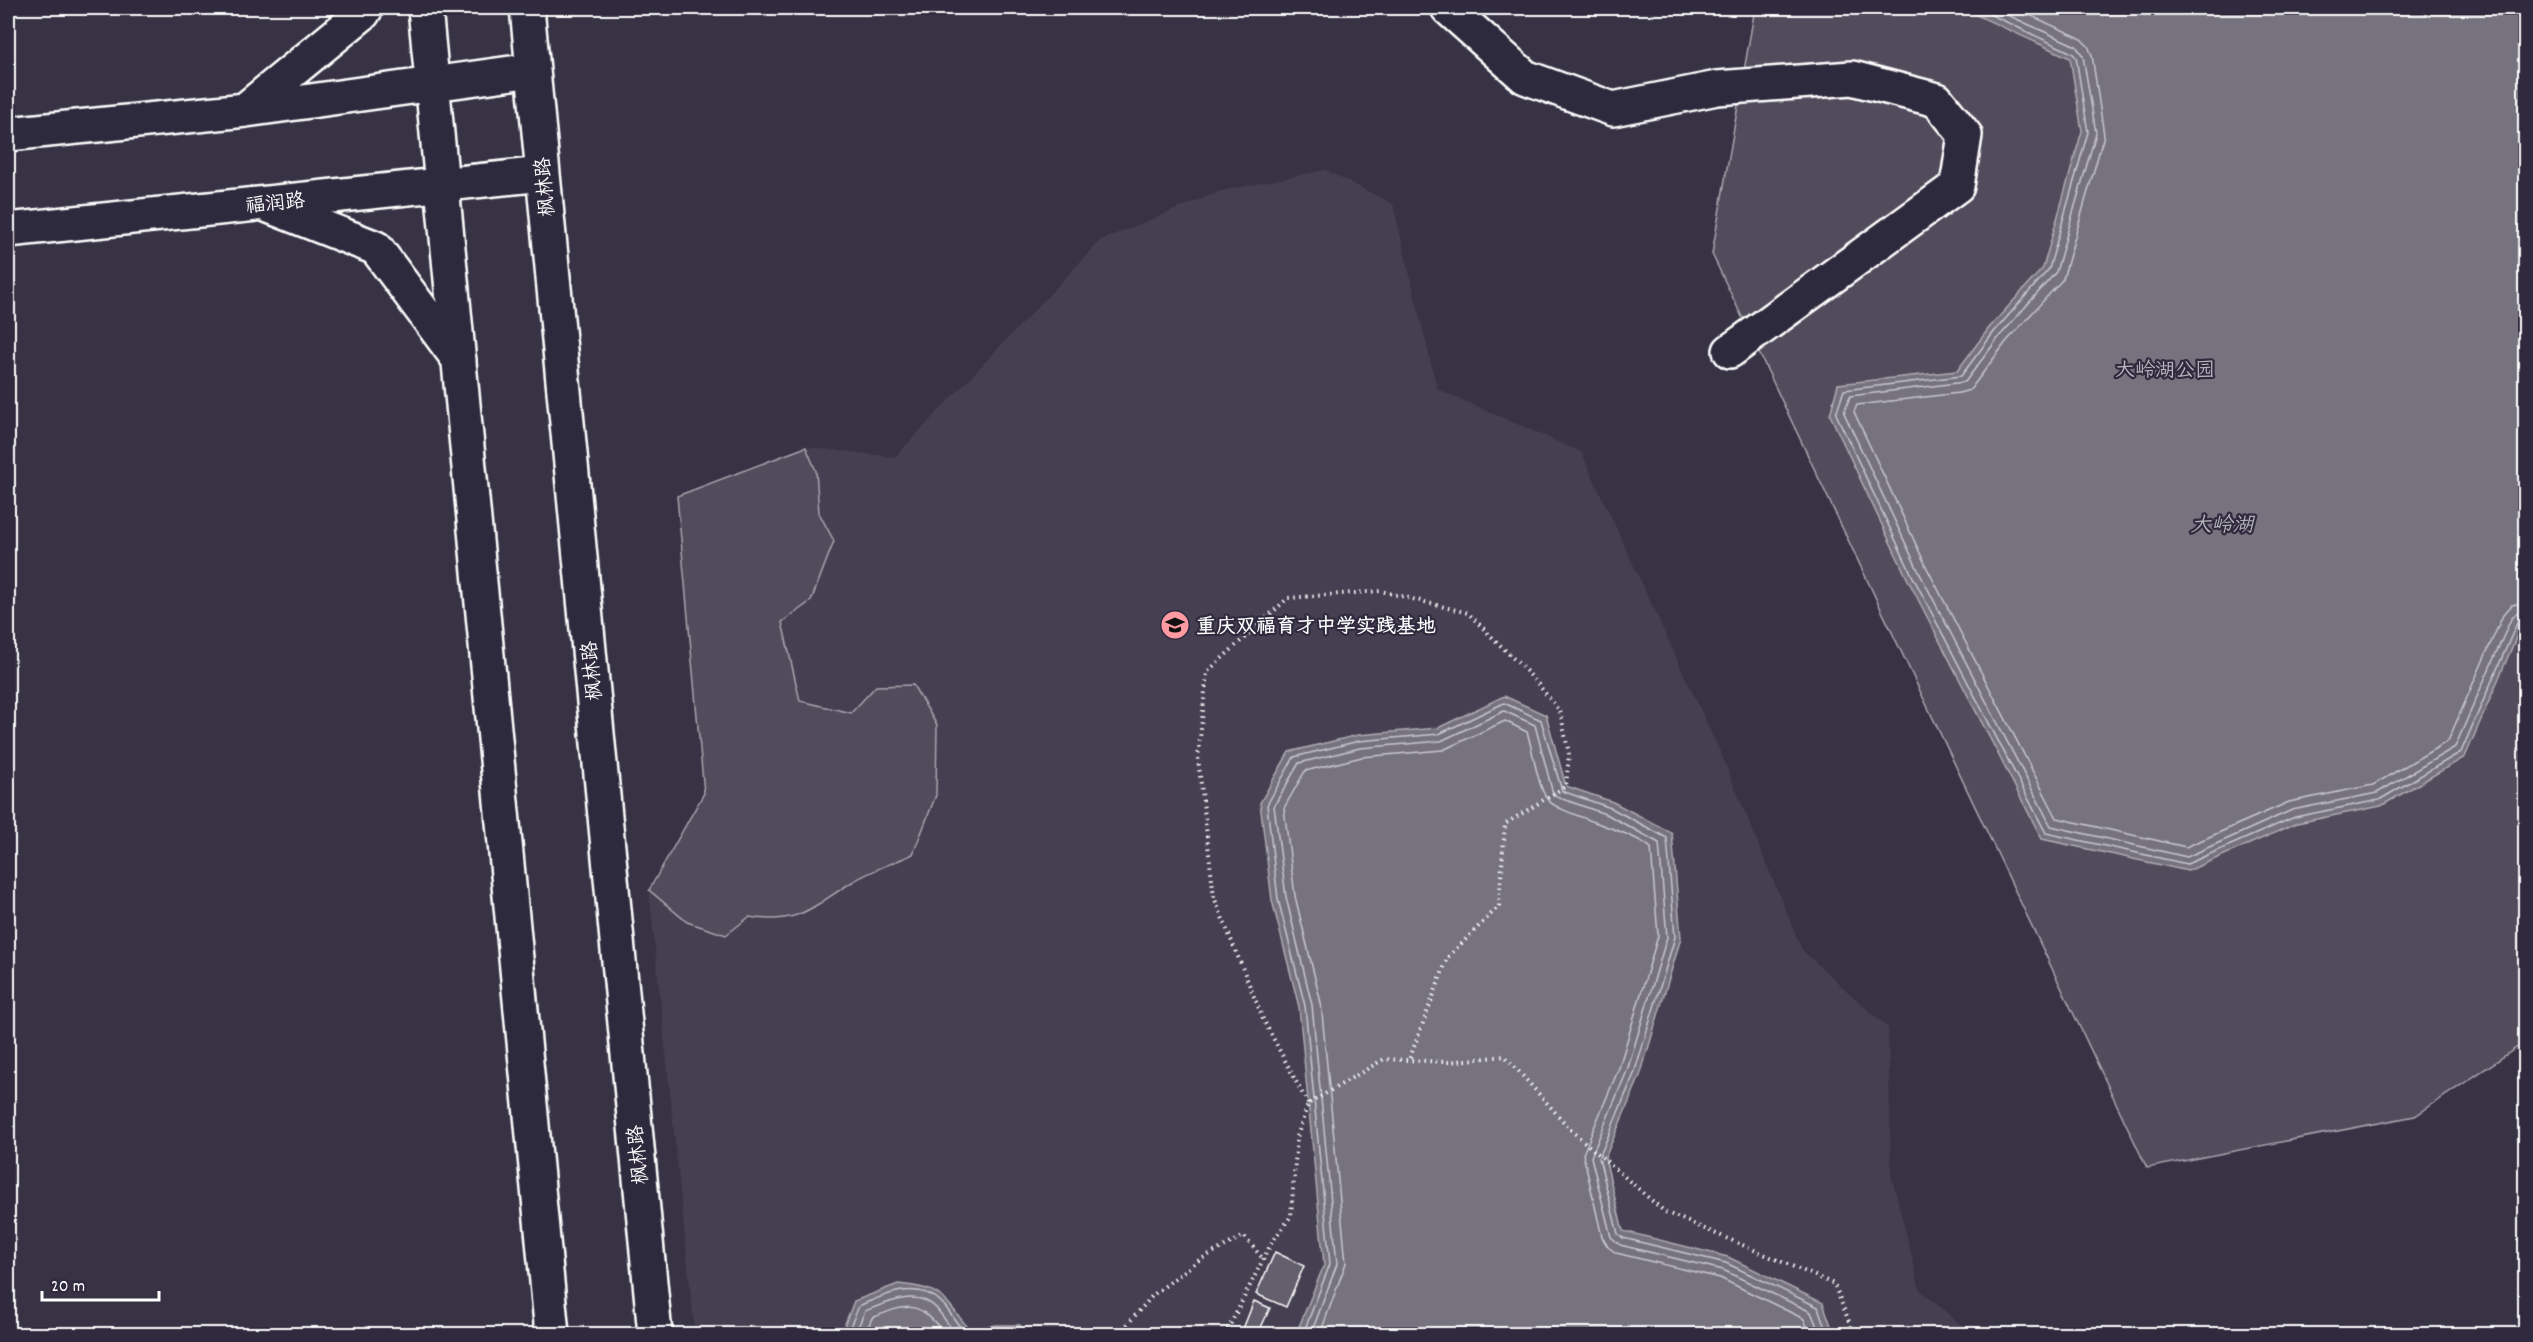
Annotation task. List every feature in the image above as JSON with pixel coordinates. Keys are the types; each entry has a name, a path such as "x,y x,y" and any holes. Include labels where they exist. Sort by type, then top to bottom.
{"main road":[{"path":"246,110 363,13 366,8"},
{"path":"425,8 552,1335"},
{"name":"枫林路","path":"527,8 655,1335"},
{"path":"1448,8 1525,77 1613,109 1717,88 1852,78 1937,100 1965,135 1957,186 1730,351"},
{"path":"8,134 246,110 533,70"},
{"name":"福润路","path":"8,230 262,203 442,187 543,174"},
{"path":"262,203 376,248 459,360"}],"path":[{"path":"1308,1104 1263,1019 1214,897 1198,758 1207,672 1288,598 1381,591 1468,613 1532,677 1560,711 1569,754 1566,786 1505,824 1499,906 1449,957 1408,1060"},
{"path":"1232,1335 1228,1329 1271,1244 1291,1216 1297,1137 1308,1104 1384,1059 1448,1062 1505,1056 1572,1131 1665,1212 1834,1284 1854,1335"},
{"path":"1119,1335 1154,1295 1199,1260 1244,1236 1263,1259"}],"shaded area":[{"name":"重庆双福育才中学实践基地","path":"1325,170 1393,204 1437,389 1581,452 1721,754 1802,950 1888,1028 1891,1174 1920,1290 1972,1334 695,1334 649,890 704,793 677,496 806,447 895,457 1101,240 1221,191"}],"green space":[{"name":"大岭湖","path":"1755,8 2525,8 2525,1042 2415,1116 2147,1168 1712,254"},
{"path":"806,447 816,471 819,513 834,541 811,601 782,622 800,701 851,713 876,686 913,685 937,725 936,795 913,854 861,877 806,911 781,919 749,917 726,935 687,922 649,890 704,793 677,496"}],"water":[{"name":"大岭湖","path":"1969,8 2525,8 2525,617 2465,757 2381,806 2297,823 2188,871 2042,839 1907,578 1830,415 1838,384 1957,371 1989,328 2043,268 2082,131 2070,58 1974,14"},
{"path":"1504,696 1546,715 1566,786 1613,802 1672,833 1681,938 1640,1076 1605,1158 1623,1231 1728,1257 1823,1303 1834,1334 1296,1334 1324,1265 1299,1007 1272,900 1260,803 1289,752 1358,735 1438,728"},
{"path":"898,1284 924,1288 941,1296 969,1329 996,1325 1020,1325 1022,1334 841,1334 854,1301"}],"building":[{"path":"1275,1252 1304,1266 1286,1307 1256,1294"},
{"path":"1254,1301 1270,1308 1258,1334 1241,1334"}],"place":[{"name":"重庆双福育才中学实践基地","path":"1175,625"}],"park label":[{"name":"大岭湖公园","path":"2165,369"}]}
